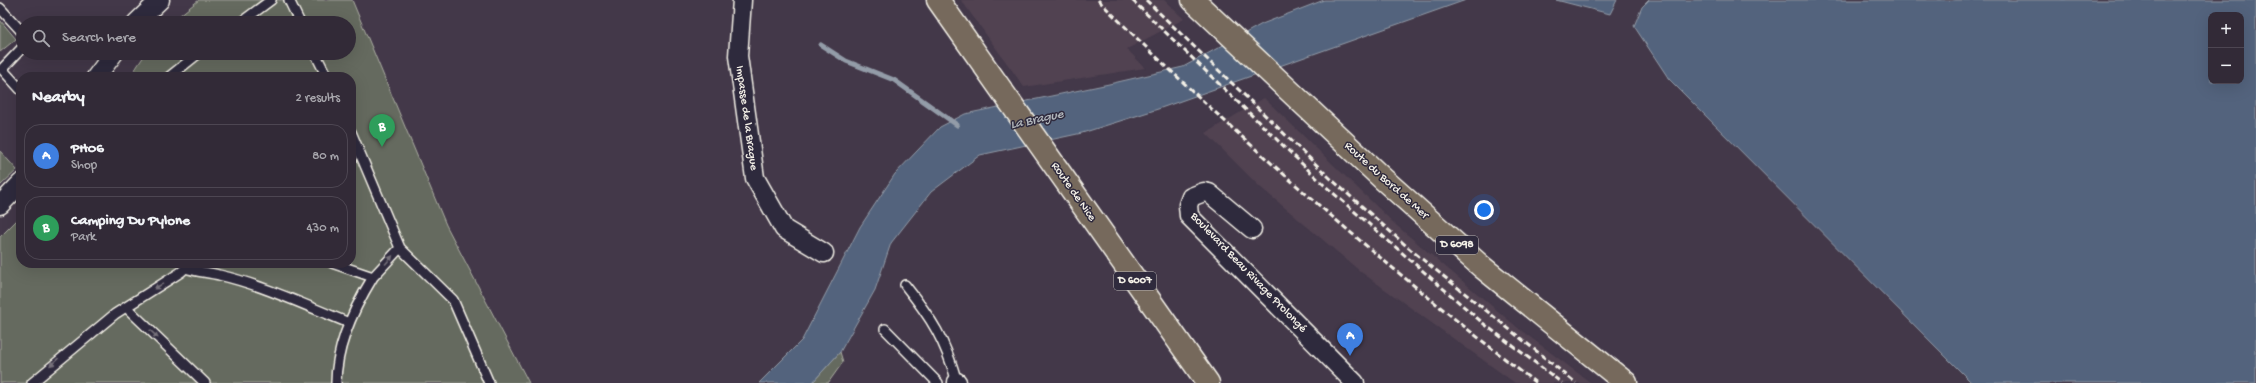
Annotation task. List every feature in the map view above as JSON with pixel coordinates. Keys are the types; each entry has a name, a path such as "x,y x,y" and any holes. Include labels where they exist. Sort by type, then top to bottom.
{"main road":[{"name":"Route de Nice","path":"938,0 1208,383"},
{"name":"Route du Bord de Mer","path":"1195,2 1296,98 1482,267 1626,383"}],"street":[{"path":"143,16 160,0"},
{"name":"Impasse de la Brague","path":"742,0 738,56 755,178 784,229 824,253"},
{"path":"100,72 109,60"},
{"path":"0,205 16,188"},
{"name":"Boulevard Beau Rivage Prolongé","path":"1252,229 1209,193 1194,194 1189,201 1189,216 1355,383"}],"lane":[{"path":"249,16 271,0"},
{"path":"289,0 297,16"},
{"path":"0,8 16,25"},
{"path":"16,54 2,69 16,84"},
{"path":"175,72 190,60"},
{"path":"318,60 324,72"},
{"path":"356,144 400,248 453,300 489,383"},
{"path":"336,383 336,369 349,323 373,277 400,248"},
{"path":"32,383 57,360 126,307 184,268"},
{"path":"193,268 199,272 218,274 349,323"},
{"path":"347,268 373,277"},
{"path":"905,285 930,317 949,355 956,383"},
{"path":"126,307 205,383"},
{"path":"885,330 938,383"}],"shaded area":[{"path":"961,0 1164,0 1184,19 1127,49 1145,68 1024,87"},
{"path":"1264,98 1397,226 1518,328 1591,383 1515,383 1361,272 1259,186 1206,133"}],"green space":[{"path":"199,0 352,0 446,225 529,383 0,383 0,237 16,221 16,268 356,268 356,72 133,72 141,60 356,60 356,16 179,16"},
{"path":"0,20 16,39 0,52"},
{"path":"0,151 16,169 16,171 0,186"},
{"path":"840,352 843,362 828,383 812,383"}],"water":[{"name":"La Brague","path":"1324,0 1466,0 1158,109 1082,133 980,155 931,192 891,243 875,290 840,352 812,383 759,383 802,340 860,227 895,174 940,127 965,114 1183,67 1262,24"},
{"path":"1556,0 1617,0 1610,14"},
{"path":"1649,0 2256,0 2256,383 1972,383 1669,79 1634,26 1642,7"}],"waterway":[{"path":"821,45 846,61 894,80 957,125"}],"railway":[{"path":"1098,0 1203,101 1311,198 1366,246 1536,383"},
{"path":"1132,0 1324,185 1484,324 1562,383"},
{"path":"1146,0 1330,178 1411,250 1576,383"}],"place":[{"name":"Camping Du Pylone","path":"382,147"},
{"name":"PH06","path":"1350,356"}]}
